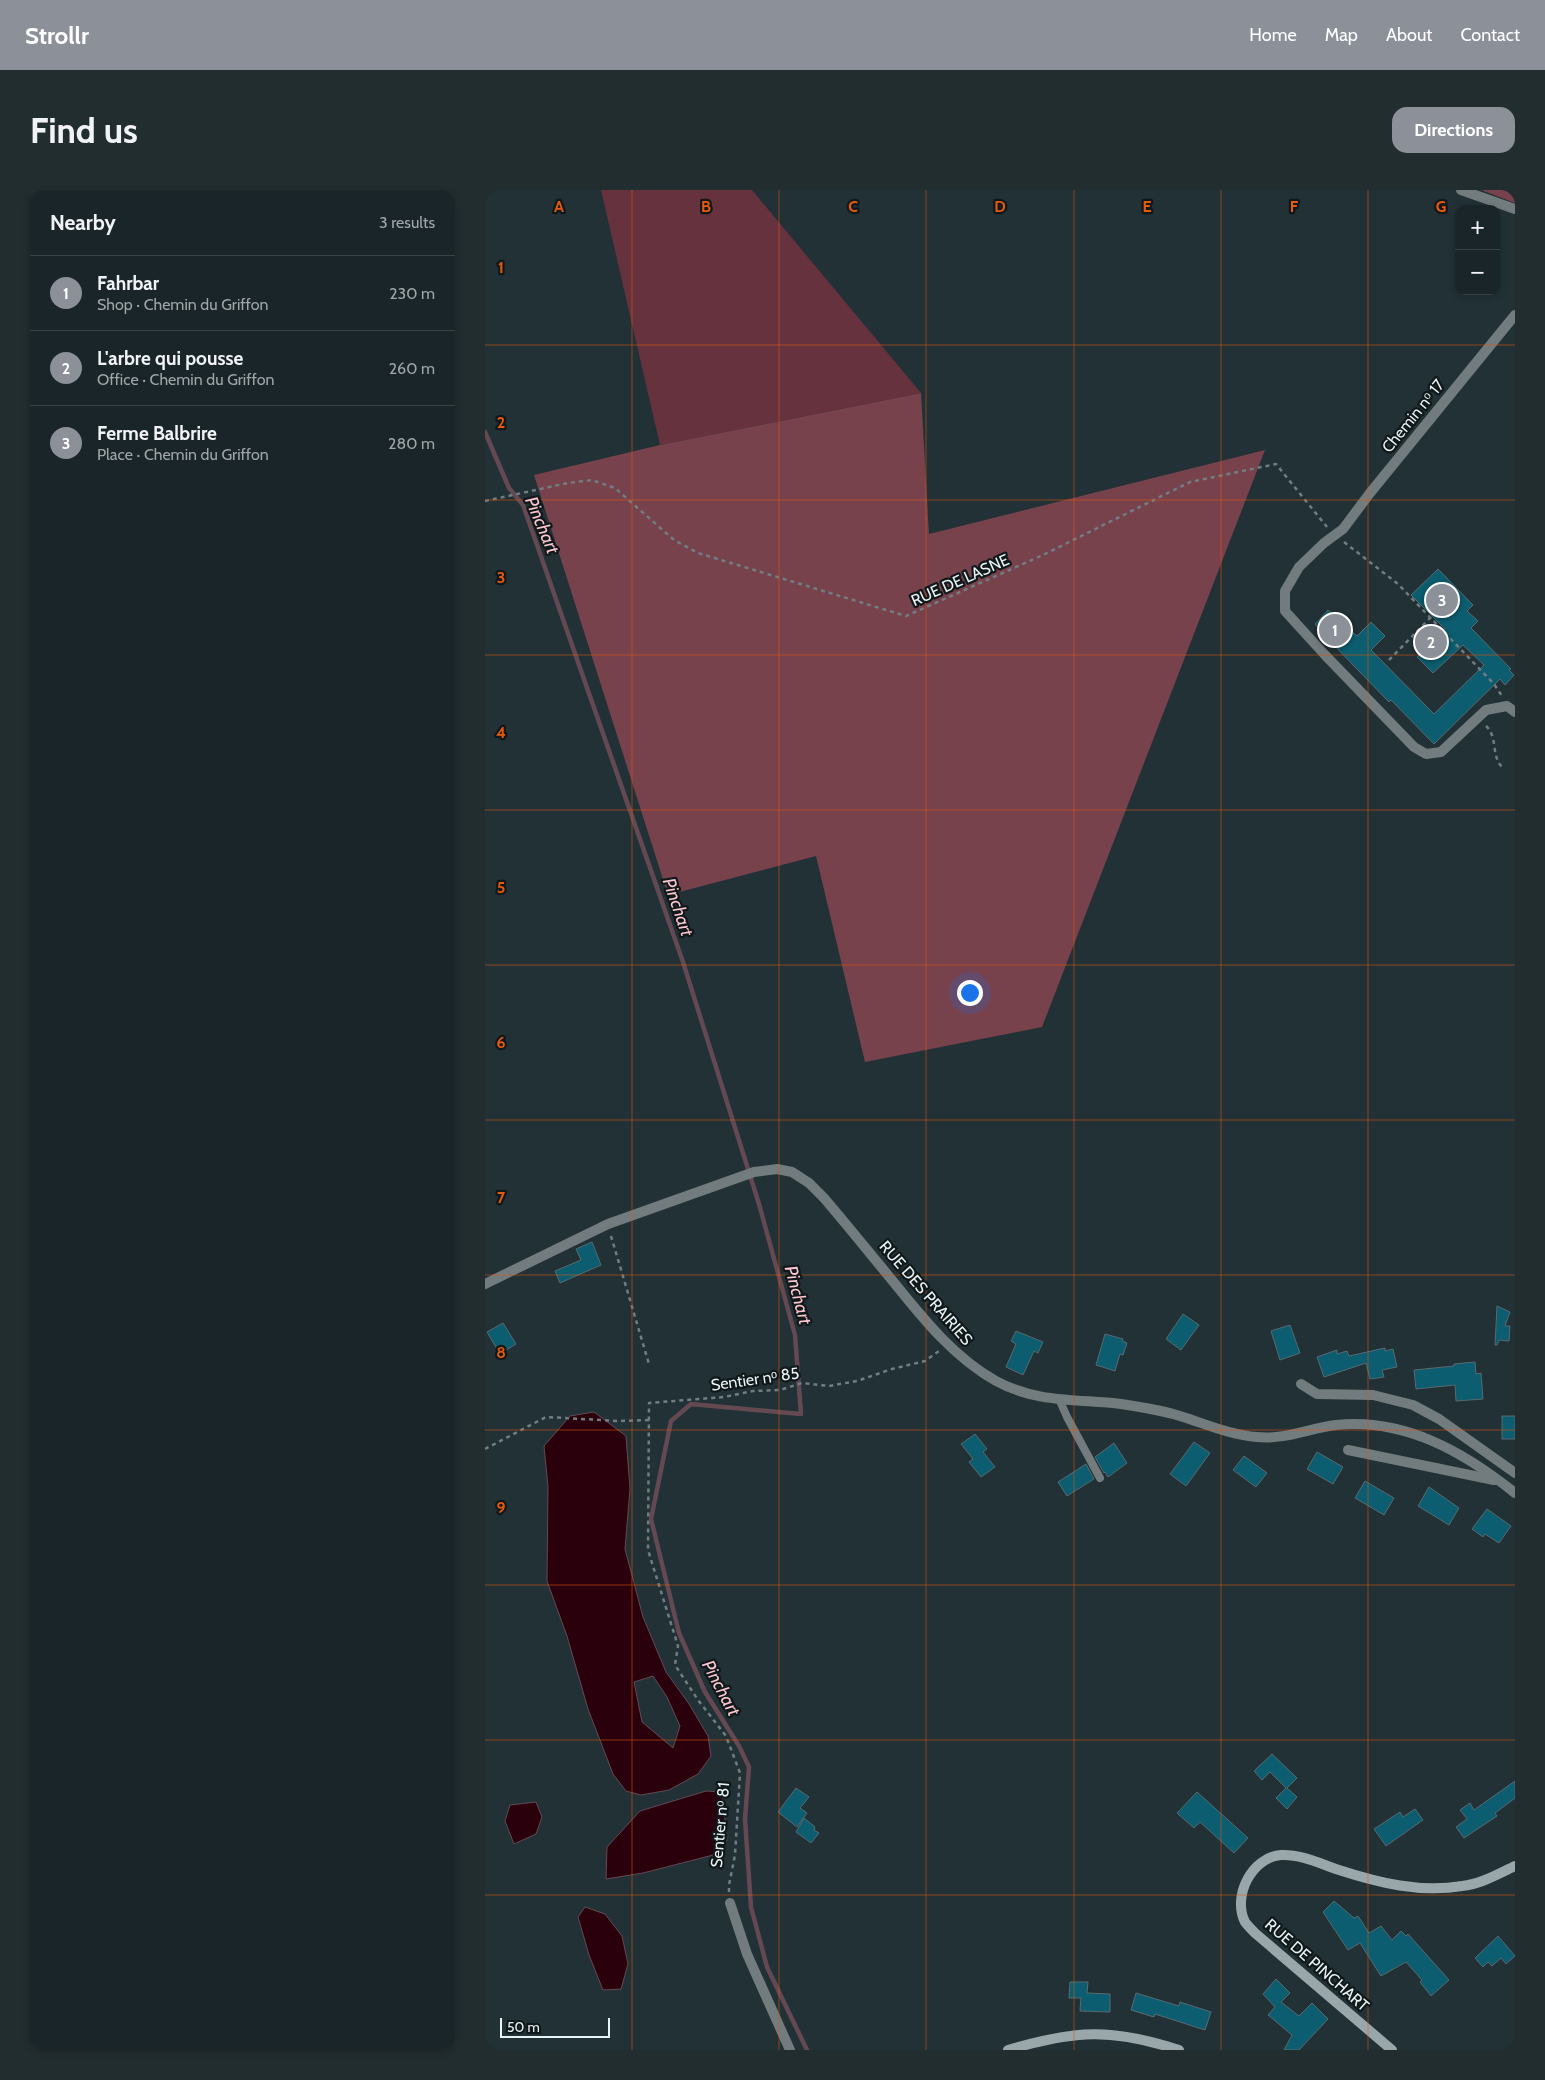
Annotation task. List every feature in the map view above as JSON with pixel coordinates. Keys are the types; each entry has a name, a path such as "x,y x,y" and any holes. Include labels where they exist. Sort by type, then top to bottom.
{"main road":[{"name":"RUE DE PINCHART","path":"1392,2050 1255,1933 1245,1921 1241,1904 1244,1887 1250,1874 1259,1864 1279,1855 1298,1856 1341,1871 1407,1888 1426,1888 1462,1886 1483,1881 1515,1866"},
{"path":"1007,2050 1039,2046 1059,2036 1108,2034 1155,2042 1179,2050"}],"street":[{"path":"1461,190 1515,209"},
{"name":"Chemin nᵒ 17","path":"1478,718 1441,752 1426,754 1413,746 1325,655 1285,610 1285,591 1299,567 1324,543 1343,529 1375,486 1515,315"},
{"path":"1478,718 1486,710 1511,709"},
{"name":"RUE DES PRAIRIES","path":"485,1284 608,1224 739,1176 754,1172 783,1170 798,1175 809,1183 830,1205 947,1345 997,1382 1028,1394 1060,1401 1143,1407 1181,1416 1229,1433 1257,1438 1272,1438 1336,1425 1383,1425 1431,1440 1466,1458 1515,1493"},
{"path":"1301,1384 1317,1394 1373,1394 1413,1405 1439,1419 1515,1473"},
{"path":"1348,1450 1500,1481"},
{"path":"730,1903 747,1954 790,2050"}],"lane":[{"path":"1060,1401 1101,1478"}],"path":[{"name":"RUE DE LASNE","path":"485,502 568,483 592,480 615,488 674,540 698,553 906,616 1043,555 1190,482 1276,464 1329,531 1335,535"},
{"path":"1335,535 1399,584 1494,684 1511,709"},
{"path":"1389,660 1431,617"},
{"path":"1478,718 1493,736 1498,764 1502,767"},
{"path":"608,1224 649,1364"},
{"name":"Sentier nᵒ 85","path":"649,1434 649,1403 724,1397 753,1391 780,1390 802,1383 829,1386 857,1381 892,1369 925,1361 947,1345"},
{"path":"485,1449 545,1416 619,1421 649,1420"},
{"name":"Sentier nᵒ 81","path":"649,1434 648,1550 678,1646 675,1665 698,1700 726,1736 740,1772 735,1855 729,1884 730,1903"}],"shaded area":[{"path":"601,190 752,190 921,393 660,445"},
{"path":"1481,190 1515,190 1515,203"},
{"path":"921,393 929,534 1265,450 1042,1027 865,1062 816,856 668,895 534,475 660,445"},
{"path":"594,1412 626,1436 630,1489 625,1549 643,1617 666,1672 689,1704 708,1736 711,1756 698,1774 669,1790 641,1795 626,1791 613,1774 588,1709 567,1636 547,1581 548,1487 544,1446 570,1416","holes":["653,1676 667,1697 680,1726 673,1748 642,1722 634,1682"]},
{"path":"706,1791 722,1792 727,1840 717,1854 643,1873 606,1879 607,1847 640,1811"},
{"path":"536,1802 542,1817 536,1834 514,1844 505,1821 510,1805"},
{"path":"585,1907 605,1914 622,1936 628,1964 621,1989 603,1990 589,1955 578,1917"}],"building":[{"path":"1438,569 1473,605 1467,611 1478,621 1471,628 1511,669 1509,670 1514,675 1505,685 1500,679 1434,744 1391,700 1389,702 1315,624 1328,610 1357,636 1371,622 1385,636 1371,650 1434,714 1484,665 1463,645 1433,673 1417,657 1445,629 1411,595"},
{"path":"592,1242 601,1265 560,1283 555,1271 581,1260 576,1249"},
{"path":"1497,1306 1510,1312 1505,1326 1510,1326 1509,1341 1499,1340 1497,1345 1495,1345"},
{"path":"1183,1314 1199,1325 1181,1350 1166,1339"},
{"path":"503,1323 516,1344 500,1354 487,1332"},
{"path":"1290,1325 1300,1353 1280,1360 1271,1331"},
{"path":"1016,1331 1043,1342 1038,1353 1034,1351 1023,1375 1006,1367 1016,1344 1011,1341"},
{"path":"1105,1334 1123,1339 1122,1341 1127,1343 1123,1355 1120,1354 1115,1371 1096,1365"},
{"path":"1385,1348 1385,1351 1393,1349 1397,1367 1382,1370 1384,1377 1370,1379 1366,1363 1324,1377 1317,1357 1337,1350 1337,1354 1347,1351 1349,1356"},
{"path":"1475,1362 1476,1374 1481,1373 1483,1399 1456,1401 1455,1385 1416,1389 1414,1370"},
{"path":"1502,1416 1515,1416 1515,1439 1502,1439"},
{"path":"975,1434 987,1449 983,1452 995,1467 981,1477 969,1462 973,1459 961,1444"},
{"path":"1194,1442 1210,1453 1186,1486 1170,1474"},
{"path":"1114,1443 1127,1463 1108,1477 1095,1457"},
{"path":"1317,1452 1343,1467 1333,1484 1307,1469"},
{"path":"1244,1456 1267,1473 1256,1487 1233,1470"},
{"path":"1086,1464 1094,1479 1067,1496 1058,1482"},
{"path":"1365,1481 1394,1498 1384,1515 1355,1498"},
{"path":"1429,1487 1459,1508 1449,1525 1418,1506"},
{"path":"1487,1509 1511,1526 1499,1543 1485,1534 1483,1537 1472,1529"},
{"path":"1272,1754 1297,1778 1287,1788 1297,1797 1287,1809 1276,1798 1286,1788 1270,1772 1262,1780 1254,1771"},
{"path":"1515,1781 1515,1798 1495,1813 1497,1816 1464,1838 1456,1827 1467,1819 1460,1810 1470,1803 1474,1810"},
{"path":"796,1788 809,1797 800,1808 807,1813 797,1827 778,1812"},
{"path":"1197,1792 1248,1838 1234,1853 1200,1822 1194,1828 1177,1813"},
{"path":"1415,1809 1423,1820 1386,1846 1374,1829 1400,1812 1403,1817"},
{"path":"804,1818 819,1833 811,1843 796,1832"},
{"path":"1334,1901 1354,1918 1358,1916 1369,1933 1381,1926 1392,1940 1401,1931 1406,1936 1408,1934 1449,1980 1431,1996 1420,1982 1422,1980 1406,1962 1381,1976 1360,1943 1348,1950 1323,1912"},
{"path":"1498,1936 1515,1956 1506,1964 1501,1958 1492,1966 1488,1962 1483,1967 1475,1958"},
{"path":"1276,1979 1290,1993 1281,2002 1299,2016 1312,2003 1328,2019 1299,2050 1284,2050 1292,2035 1268,2015 1275,2007 1263,1994"},
{"path":"1070,1982 1088,1982 1087,1993 1110,1994 1110,2012 1080,2011 1081,1998 1069,1998"},
{"path":"1136,1993 1179,2006 1180,2002 1211,2012 1205,2030 1155,2014 1154,2017 1131,2010"}],"waterway":[{"name":"Pinchart","path":"485,432 509,488 523,505 683,962 759,1204 795,1335 801,1414 691,1404 671,1421 651,1519 679,1633 705,1692 739,1746 749,1767 745,1819 751,1907 767,1967 807,2050"}],"place":[{"name":"Ferme Balbrire","path":"1442,600"},
{"name":"Fahrbar","path":"1335,630"},
{"name":"L'arbre qui pousse","path":"1431,642"}]}
